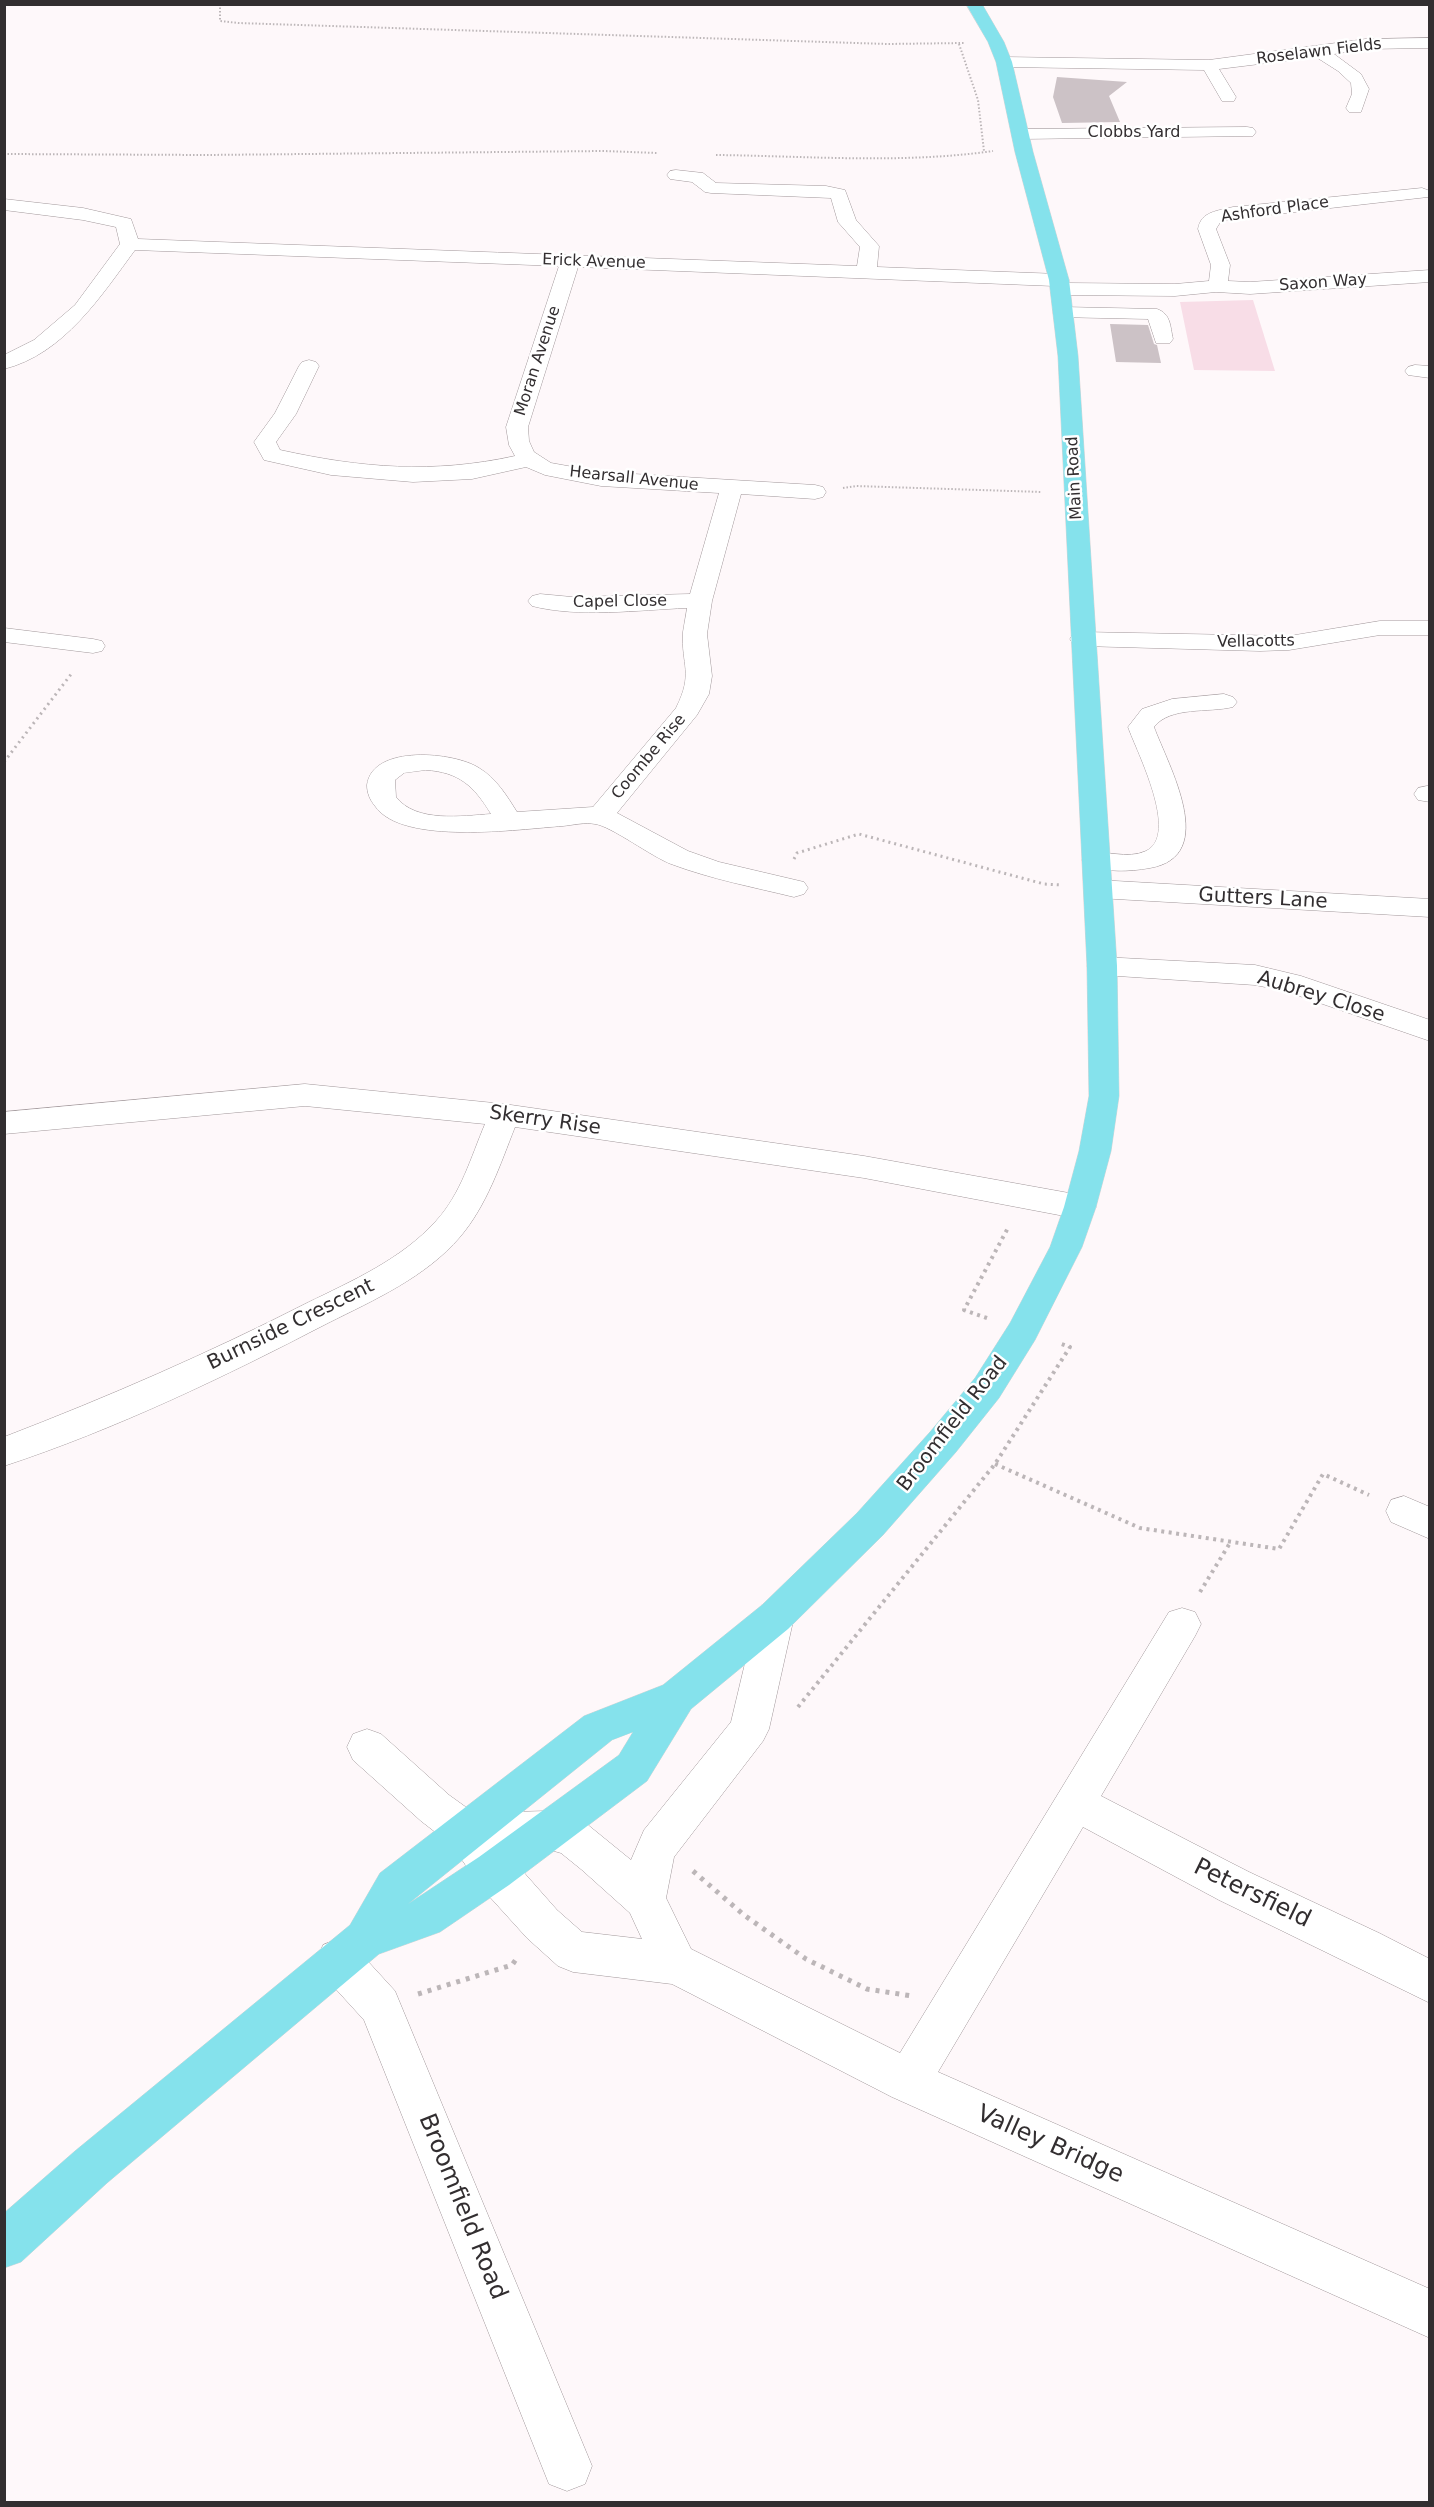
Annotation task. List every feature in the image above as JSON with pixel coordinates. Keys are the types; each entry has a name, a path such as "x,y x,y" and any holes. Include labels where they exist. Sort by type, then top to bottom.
{"main road":[{"name":"Main Road","path":"974,4 1000,52 1060,284 1077,494 1082,639 1102,966"},
{"name":"Broomfield Road","path":"4,2245 91,2167 352,1950 395,1887 598,1728 677,1697 775,1617 870,1524 943,1442 987,1388 1023,1331 1066,1247 1080,1207 1095,1151 1104,1096 1102,966"},
{"name":"Broomfield Road","path":"352,1950 425,1918 494,1871 633,1768 677,1697"}],"street":[{"name":"Roselawn Fields","path":"1000,52 1209,64 1319,52 1366,44 1430,43"},
{"path":"1319,52 1358,82 1360,96 1355,108"},
{"path":"1209,64 1228,97"},
{"name":"Clobbs Yard","path":"1022,143 1247,132"},
{"path":"676,175 697,177 711,188 826,191 839,194 847,222 870,246 866,273"},
{"name":"Ashford Place","path":"1216,286 1222,277 1221,266 1207,229 1208,223 1215,217 1233,213 1422,193"},
{"path":"4,204 83,214 124,223 130,244 82,309 41,344 4,363"},
{"name":"Erick Avenue","path":"130,244 866,273 1060,284"},
{"name":"Moran Avenue","path":"529,460 521,451 517,440 517,427 570,261"},
{"name":"Saxon Way","path":"1216,286 1250,288 1430,276"},
{"path":"1060,284 1175,290 1216,286"},
{"path":"1063,314 1150,312 1158,316 1163,339"},
{"path":"309,366 285,414 265,442 272,455 331,468 413,475 472,472 529,460"},
{"name":"Hearsall Avenue","path":"529,460 545,468 601,479 815,492"},
{"name":"Coombe Rise","path":"601,815 688,710 696,694 700,676 695,634 700,601 732,488"},
{"name":"Capel Close","path":"540,601 572,604 700,601"},
{"name":"Vellacotts","path":"1082,639 1260,644 1289,643 1380,628 1430,628"},
{"path":"4,635 93,646"},
{"path":"1096,860 1129,863 1148,860 1163,853 1173,836 1174,818 1168,797 1141,727 1151,714 1172,707 1224,702"},
{"name":"Coombe Rise","path":"509,821 601,815 678,857 712,869 787,886"},
{"name":"Gutters Lane","path":"1098,889 1430,908"},
{"name":"Aubrey Close","path":"1102,966 1256,975 1291,983 1430,1031"},
{"name":"Skerry Rise","path":"4,1123 305,1095 504,1114 864,1167 1080,1207"},
{"name":"Burnside Crescent","path":"4,1452 164,1386 296,1325 421,1255 448,1229 469,1200 504,1114"},
{"path":"645,1899 651,1862 659,1844 748,1729 775,1617"},
{"path":"908,2081 1182,1624"},
{"path":"367,1747 435,1808 467,1832 547,1830 573,1838 645,1899 676,1964"},
{"name":"Petersfield","path":"1076,1803 1234,1887 1364,1947 1430,1982"},
{"name":"Valley Bridge","path":"467,1832 494,1871 542,1924 573,1951 676,1964 908,2081 1430,2314"},
{"name":"Broomfield Road","path":"352,1950 380,2006 567,2466"}],"path":[{"path":"220,4 220,21 238,23 876,44 959,44 1000,52"},
{"path":"959,44 974,80 982,119 980,146 984,151"},
{"path":"714,155 895,157 965,155 1022,143"},
{"path":"4,154 299,155 603,151 659,153"},
{"path":"815,492 856,486 1077,494"},
{"path":"4,762 93,646"},
{"path":"787,886 797,853 859,834 1044,884 1098,889"},
{"path":"793,1715 827,1668 995,1464 1070,1347 964,1310 1025,1197"},
{"path":"995,1464 1140,1528 1279,1549 1323,1474 1417,1517"},
{"path":"1182,1624 1230,1542"},
{"path":"691,1869 744,1915 806,1959 867,1989 909,1994 946,2018"}],"shaded area":[{"path":"1253,300 1275,371 1194,370 1180,302"}],"building":[{"path":"1057,77 1127,82 1109,96 1120,122 1062,123 1053,97"},
{"path":"1110,324 1148,325 1154,344 1157,345 1161,363 1116,362"}]}
